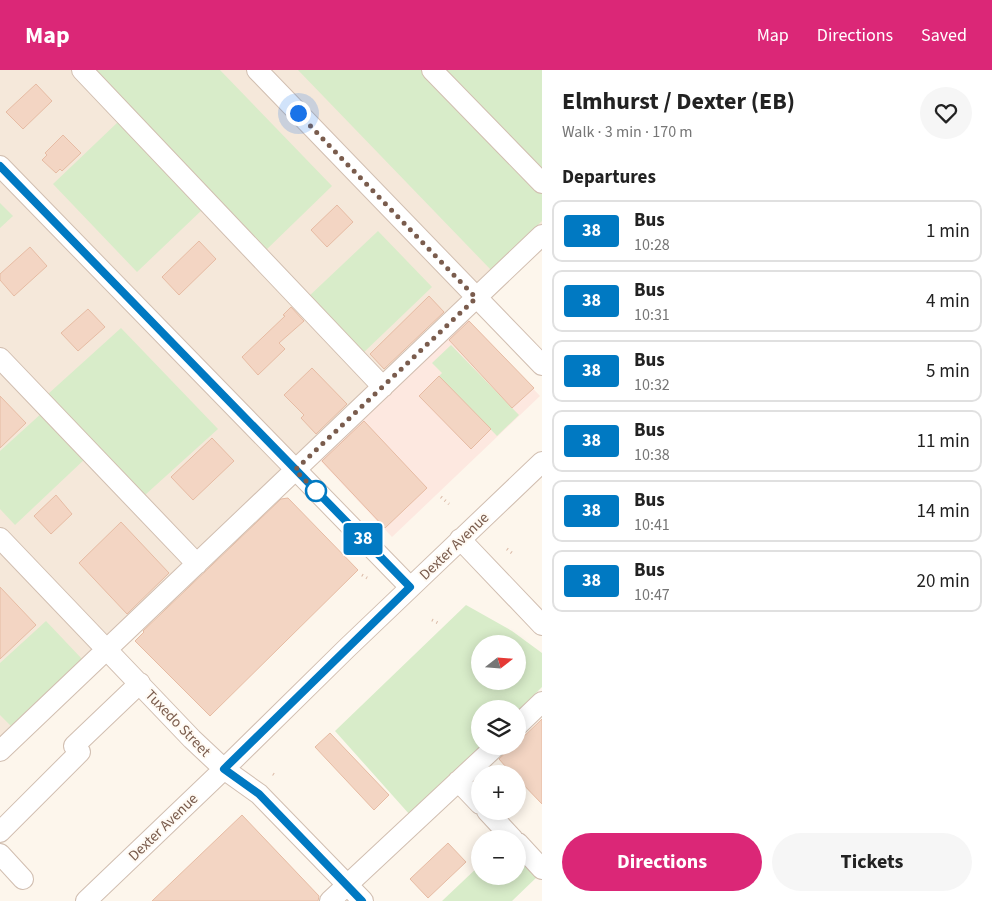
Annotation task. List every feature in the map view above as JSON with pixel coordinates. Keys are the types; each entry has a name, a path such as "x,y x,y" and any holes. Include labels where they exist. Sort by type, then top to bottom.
{"street":[{"path":"82,70 383,387"},
{"path":"258,70 542,365"},
{"path":"432,70 542,184"},
{"path":"0,166 410,587"},
{"path":"4,740 107,649 542,235"},
{"path":"0,358 197,564"},
{"name":"Dexter Avenue","path":"86,901 542,462"},
{"name":"Tuxedo Street","path":"0,538 192,739 224,769 259,794 362,901"},
{"path":"460,539 542,625"},
{"path":"0,832 80,752 74,746 140,683"},
{"path":"526,717 542,702"},
{"path":"330,901 486,755"},
{"path":"458,781 471,795"},
{"path":"495,820 505,830"},
{"path":"526,852 542,869"},
{"path":"0,854 23,879"}],"path":[{"path":"441,497 449,504"},
{"path":"507,549 512,553"},
{"path":"362,576 367,578"},
{"path":"432,620 438,623"}],"shaded area":[{"path":"0,70 542,70 542,244 0,760"},
{"path":"465,316 540,396 392,537 316,456"}],"green space":[{"path":"89,70 220,70 332,186 264,252"},
{"path":"298,70 423,70 542,193 542,221 491,270"},
{"path":"445,70 542,70 542,169"},
{"path":"119,121 203,209 137,272 53,184"},
{"path":"0,203 13,216 0,228"},
{"path":"378,231 432,287 361,355 307,298"},
{"path":"121,328 218,429 145,495 48,394"},
{"path":"451,345 519,415 497,436 439,376 442,373 432,363"},
{"path":"43,412 87,457 15,525 0,509 0,451"},
{"path":"466,605 517,635 471,635 471,690 526,690 526,641 542,653 542,687 526,703 526,700 471,700 472,755 410,815 335,731"},
{"path":"46,621 82,659 11,726 0,715 0,663"},
{"path":"526,863 538,876 512,901 442,901 471,874 471,885 526,885"}],"building":[{"path":"36,84 52,101 23,129 6,112"},
{"path":"63,135 81,153 62,171 60,169 56,173 42,160 47,155 45,153"},
{"path":"337,205 353,222 327,247 311,230"},
{"path":"199,241 216,259 179,295 162,277"},
{"path":"30,247 47,266 14,296 0,280 0,274"},
{"path":"429,296 444,312 384,369 370,354"},
{"path":"291,307 304,321 279,343 285,349 258,375 242,357 285,316 283,315"},
{"path":"88,309 105,327 78,351 61,333"},
{"path":"469,321 534,388 512,408 449,340"},
{"path":"312,368 347,404 316,434 301,418 304,415 284,395"},
{"path":"439,376 491,429 471,449 419,396"},
{"path":"0,396 26,423 0,448"},
{"path":"364,421 427,488 385,528 322,461"},
{"path":"212,438 234,461 193,500 171,477"},
{"path":"56,495 72,514 51,534 34,516"},
{"path":"288,498 358,570 210,716 135,641 143,631 281,499"},
{"path":"121,522 169,573 127,614 79,563"},
{"path":"0,587 36,625 0,659"},
{"path":"542,719 542,804 526,787 526,765 504,765 499,759 503,755 526,755 526,734"},
{"path":"330,733 389,795 374,810 315,747"},
{"path":"242,815 319,896 318,901 152,901"},
{"path":"448,843 466,862 428,898 410,879"}],"bus line":[{"name":"38","path":"0,166 410,587 224,769 259,794 362,901"}],"route":[{"path":"298,113 476,298 295,470 316,491"}]}
